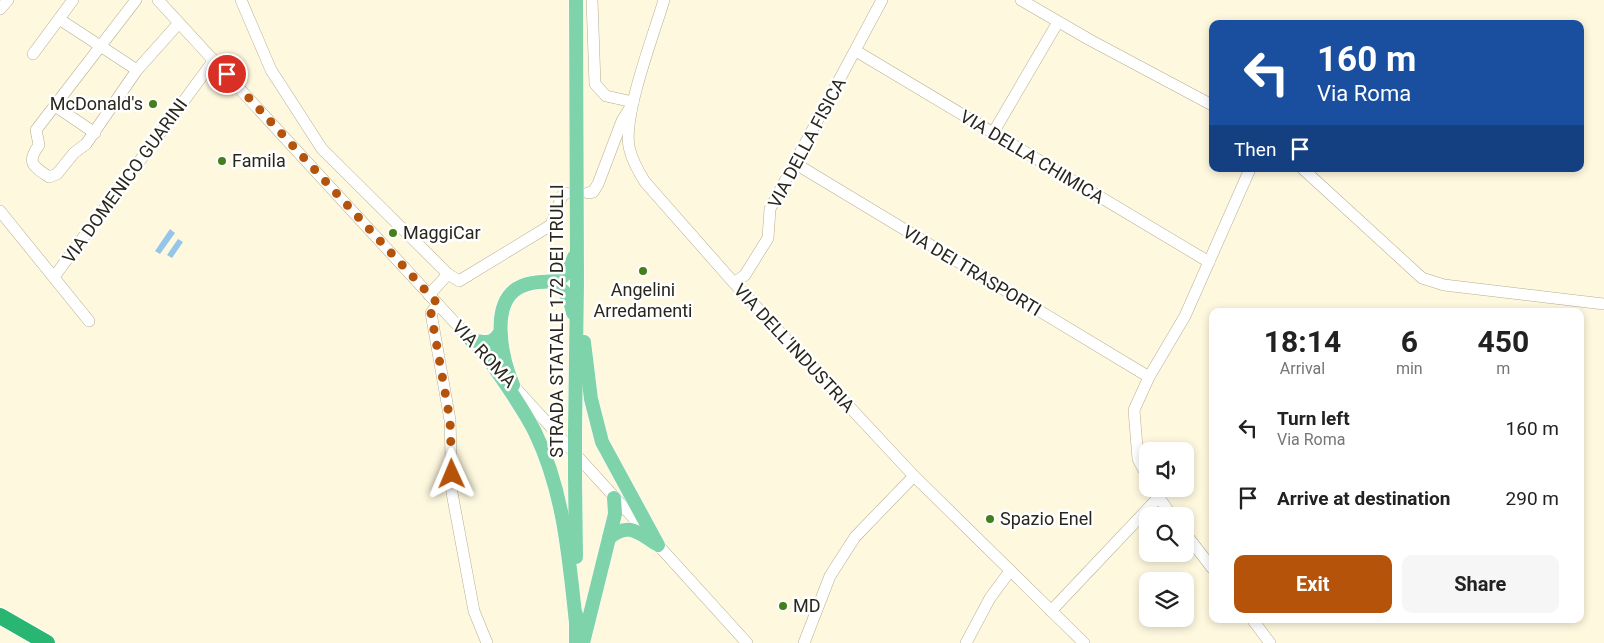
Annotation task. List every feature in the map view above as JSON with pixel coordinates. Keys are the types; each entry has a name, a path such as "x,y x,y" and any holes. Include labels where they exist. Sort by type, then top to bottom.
{"highway":[{"path":"0,616 47,643"},
{"path":"0,626 30,643"}],"main road":[{"name":"STRADA STATALE 172 DEI TRULLI","path":"576,0 576,643"},
{"path":"576,623 568,550 558,494 548,462 534,431 488,358 498,335 501,313 511,294 522,286 552,283 562,278 570,270 577,249"},
{"path":"577,282 591,399 602,442 658,545"},
{"path":"552,283 561,288 570,298 577,330"},
{"path":"471,340 486,343 498,335"},
{"path":"498,335 505,366 513,385"},
{"path":"583,643 615,514 614,498"},
{"path":"609,538 617,531 625,528 634,530 658,545"}],"street":[{"path":"0,9 8,0"},
{"path":"33,54 74,0"},
{"path":"136,0 36,130 39,145 32,155 31,162 33,166 49,177 57,174 74,152 86,144 96,133 137,70 179,23"},
{"name":"VIA ROMA","path":"158,0 513,385 747,643"},
{"path":"241,0 271,70 322,149 448,274 459,281 551,225 562,196 566,193"},
{"path":"588,193 593,192 598,184 622,121 633,102 606,96 595,84 592,0"},
{"name":"VIA DELL'INDUSTRIA","path":"664,0 633,102 628,127 629,146 635,166 645,182 734,283 914,476 1084,643"},
{"name":"VIA DELLA FISICA","path":"734,283 745,275 768,238 770,209 796,164 882,0"},
{"path":"1022,0 1058,22 1209,103"},
{"path":"59,19 137,70"},
{"path":"993,133 1058,22"},
{"name":"VIA DELLA CHIMICA","path":"856,51 1209,262"},
{"name":"VIA DOMENICO GUARINI","path":"54,277 214,60"},
{"path":"55,106 96,133"},
{"path":"614,143 629,146"},
{"name":"VIA DEI TRASPORTI","path":"796,164 1149,377"},
{"path":"1139,460 1134,410 1149,377 1186,316 1249,172"},
{"path":"1306,172 1422,278 1444,285 1604,304"},
{"path":"0,211 89,321"},
{"path":"448,274 434,299 431,313 450,420 452,493 474,611 488,643"},
{"path":"804,643 830,576 855,537 914,476"},
{"path":"1051,611 1151,497"},
{"path":"1194,545 1209,564"},
{"path":"966,643 990,598 1010,571"},
{"path":"1255,623 1270,643"}],"water":[{"path":"170,229 175,233 160,254 155,251"},
{"path":"178,239 183,242 172,258 167,255"}],"place":[{"name":"McDonald's","path":"153,104"},
{"name":"Famila","path":"222,161"},
{"name":"MaggiCar","path":"393,233"},
{"name":"Angelini Arredamenti","path":"643,271"},
{"name":"Spazio Enel","path":"990,519"},
{"name":"MD","path":"783,606"}],"route":[{"path":"227,74 438,304 431,313 450,420 452,474"}]}
